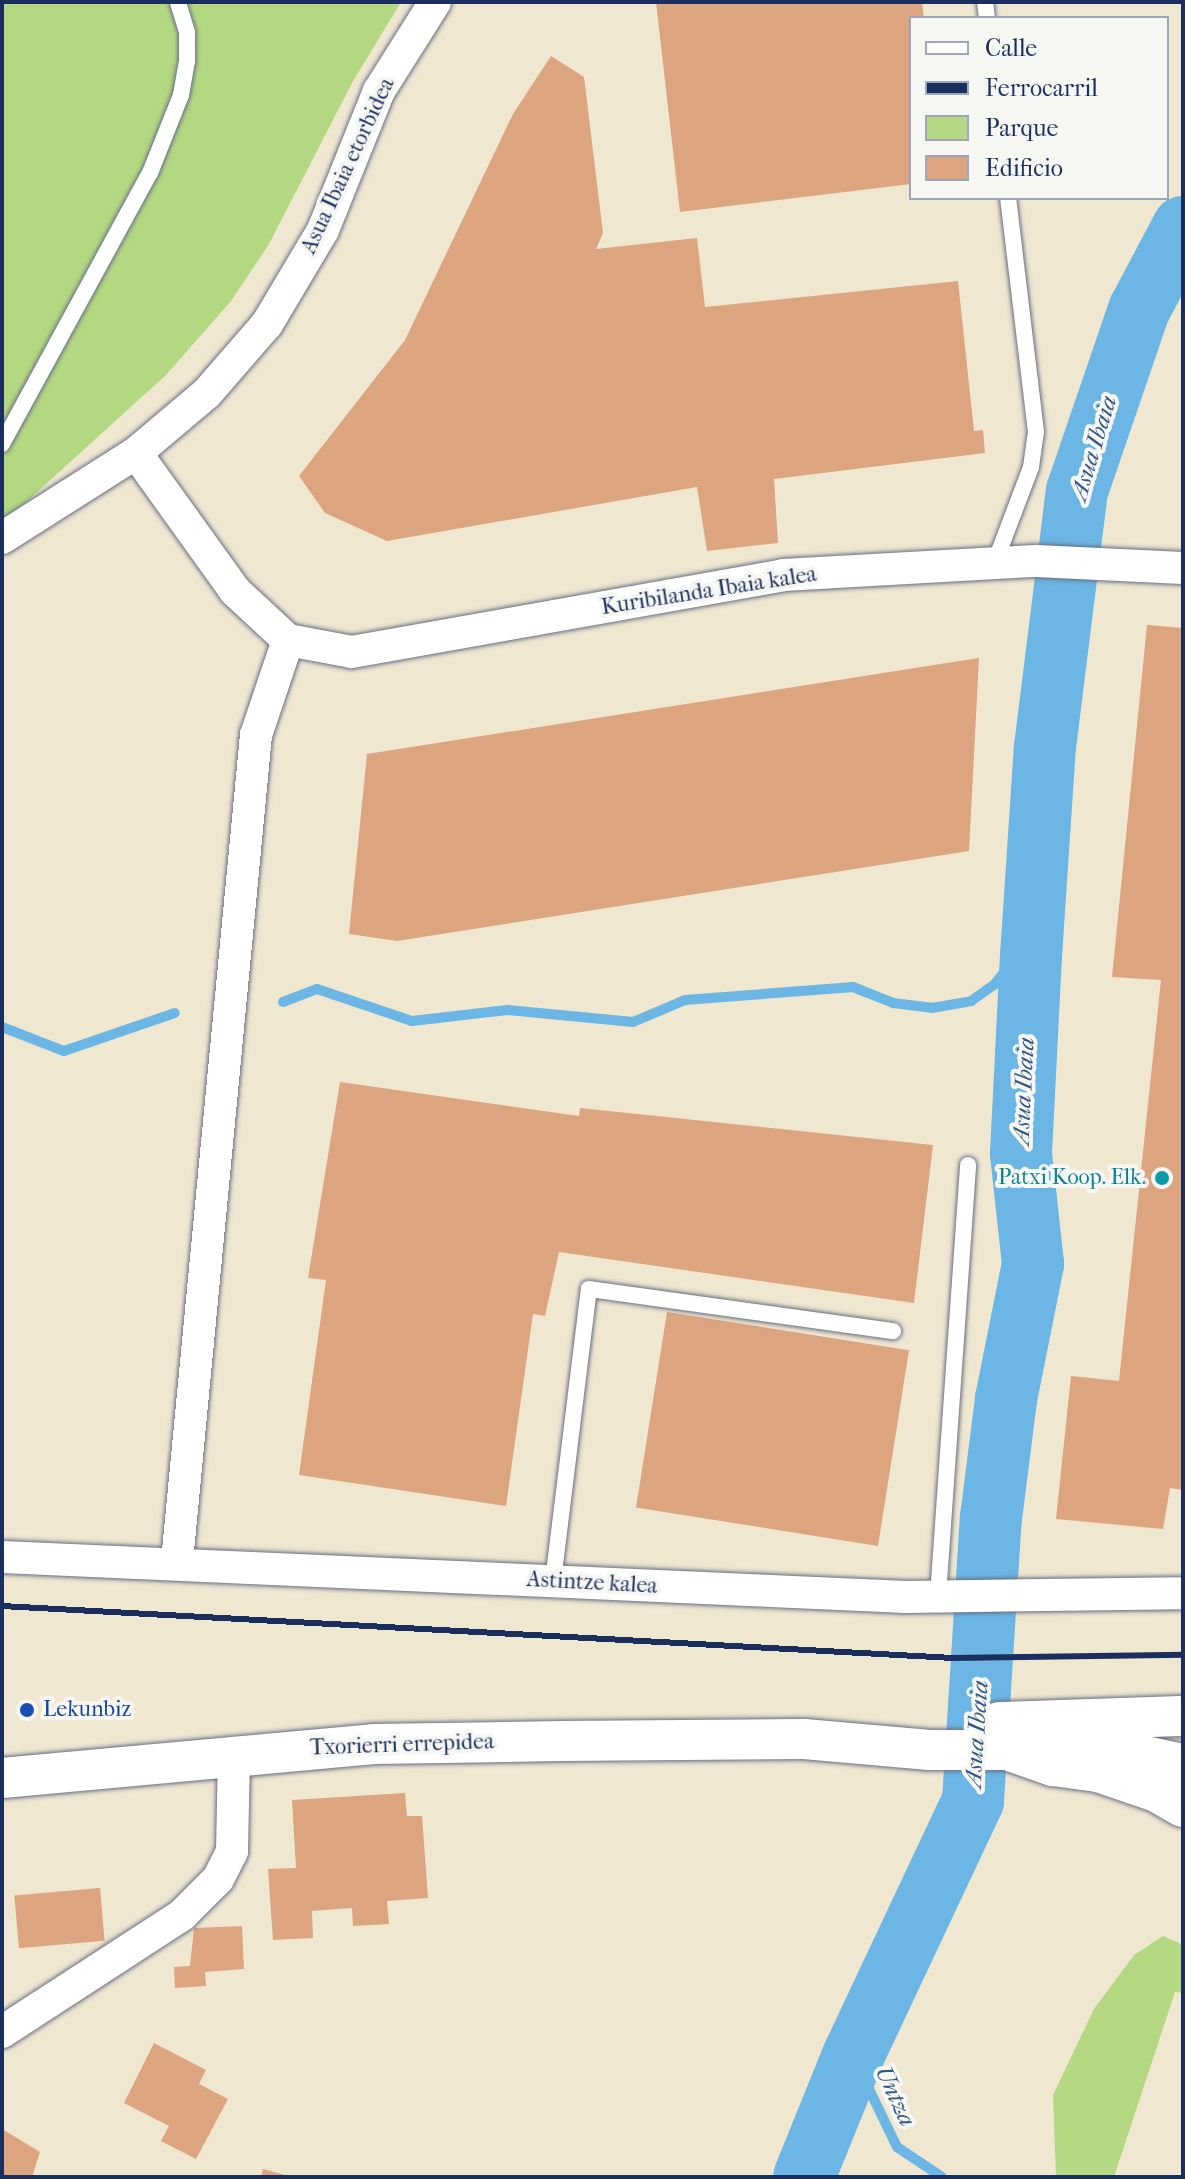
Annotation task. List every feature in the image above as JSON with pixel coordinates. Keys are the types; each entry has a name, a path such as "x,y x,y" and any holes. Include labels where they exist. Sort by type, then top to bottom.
{"highway":[{"path":"1008,1740 1053,1764 1098,1770 1157,1790 1183,1805"}],"street":[{"name":"Asua Ibaia etorbidea","path":"2,538 136,453 207,393 267,324 323,230 379,91 435,2"},
{"path":"136,453 235,591 288,640 256,735 177,1562"},
{"name":"Kuribilanda Ibaia kalea","path":"288,640 352,652 783,575 1036,561 1130,563 1183,568"},
{"name":"Astintze kalea","path":"2,1557 946,1595 1183,1593"},
{"name":"Txorierri errepidea","path":"1008,1740 1183,1716"},
{"name":"Txorierri errepidea","path":"2,1778 373,1744 930,1737 1118,1750 1183,1764"},
{"path":"2,2032 182,1915 218,1879 232,1851 234,1755"}],"lane":[{"path":"2,444 150,173 176,108 187,62 187,32 178,2"},
{"path":"995,562 1031,467 1036,432 1008,200"},
{"path":"946,1595 968,1165"},
{"path":"553,1581 589,1289 893,1331"}],"green space":[{"path":"2,2 401,2 352,83 269,244 231,301 166,375 2,524"},
{"path":"1163,1936 1183,1945 1183,1993 1175,1992 1114,2177 1056,2177 1053,2095 1094,2009 1134,1955"}],"building":[{"path":"656,2 922,2 924,16 909,16 909,184 680,212"},
{"path":"551,56 584,77 603,233 596,249 697,238 705,307 958,281 974,431 983,430 985,453 774,479 778,543 707,551 697,487 387,541 325,513 299,476 405,340 513,114"},
{"name":"Patxi Koop. Elk.","path":"1147,625 1183,628 1183,1490 1170,1488 1163,1529 1056,1519 1071,1376 1119,1381 1161,980 1112,977"},
{"path":"979,658 969,851 397,941 349,934 367,754"},
{"path":"340,1082 579,1116 580,1108 933,1145 914,1303 559,1252 545,1316 533,1314 506,1506 299,1475 326,1280 308,1278"},
{"path":"667,1312 909,1350 878,1546 636,1508"},
{"path":"405,1793 407,1816 422,1816 428,1898 387,1901 389,1924 353,1926 352,1908 312,1911 313,1938 273,1940 268,1869 296,1868 292,1800"},
{"path":"100,1888 105,1941 19,1948 14,1895"},
{"path":"242,1926 244,1969 205,1972 206,1986 175,1988 174,1967 190,1966 194,1928"},
{"path":"154,2043 206,2070 199,2084 228,2099 196,2159 161,2141 169,2126 124,2103"},
{"path":"2,2129 40,2152 32,2177 2,2177"},
{"path":"263,2169 289,2176 289,2177 261,2177"}],"waterway":[{"name":"Asua Ibaia","path":"804,2177 853,2056 973,1801 991,1518 1006,1399 1033,1264 1021,1153 1031,956 1045,747 1077,491 1139,310 1183,227"},
{"path":"283,1002 317,989 412,1021 507,1010 633,1022 685,1000 853,987 893,1003 932,1008 971,1001 994,985 1035,934"},
{"path":"2,1027 64,1051 175,1013"},
{"name":"Untza","path":"853,2056 897,2147 942,2177"}],"railway":[{"path":"2,1606 954,1658 1183,1655"}],"place":[{"name":"Patxi Koop. Elk.","path":"1162,1178"},
{"name":"Lekunbiz","path":"27,1710"}]}
